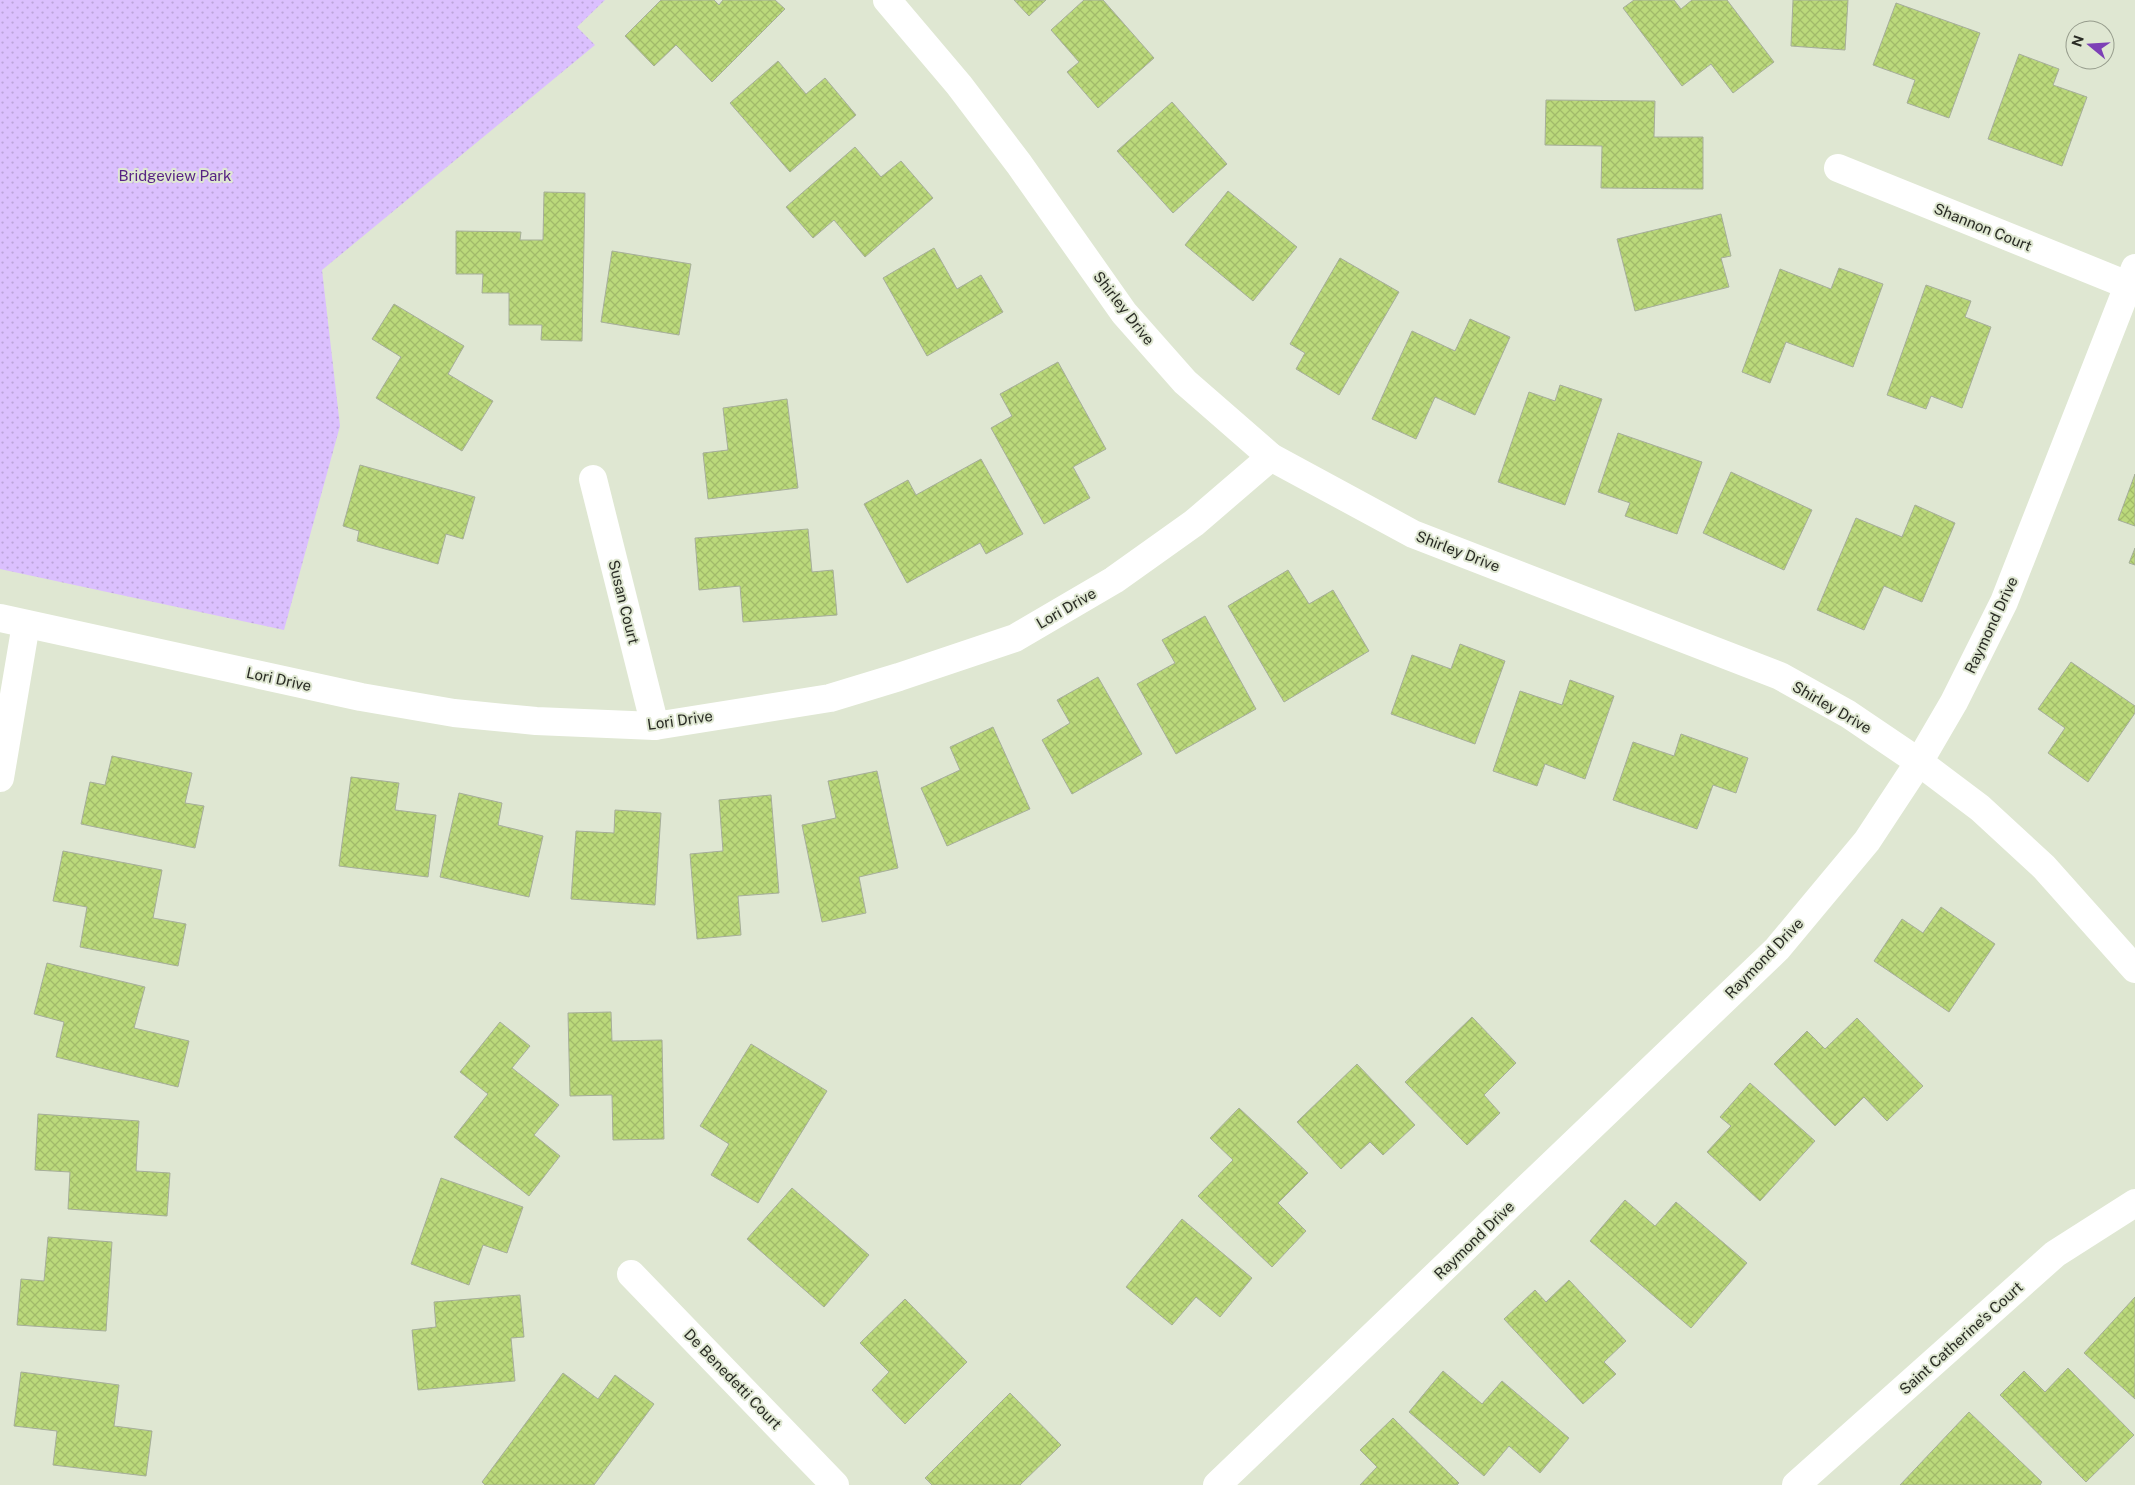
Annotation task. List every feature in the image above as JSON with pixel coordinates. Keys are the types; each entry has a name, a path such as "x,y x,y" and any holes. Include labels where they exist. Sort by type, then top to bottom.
{"street":[{"name":"Shirley Drive","path":"887,0 958,85 1019,164 1124,313 1185,382 1271,457 1413,534 1780,676 1848,714 1919,762 1980,808 2044,867 2135,969"},
{"name":"Shannon Court","path":"1838,168 2133,280"},
{"name":"Raymond Drive","path":"1217,1485 1777,949 1867,841 1919,762 1954,702 2004,602 2133,280"},
{"name":"Lori Drive","path":"13,621 361,697 454,713 536,721 655,726 830,698 899,678 1015,638 1114,580 1194,523 1271,457"},
{"name":"Susan Court","path":"593,479 655,726"},
{"path":"0,778 13,621"},
{"name":"Saint Catherine's Court","path":"1796,1485 2055,1254 2135,1203"},
{"name":"De Benedetti Court","path":"631,1274 834,1485"}],"green space":[{"name":"Bridgeview Park","path":"0,0 605,0 577,27 595,45 322,270 340,426 284,630 0,569"}],"building":[{"path":"661,0 714,0 719,5 723,0 775,0 785,9 712,82 676,45 654,66 625,36"},
{"path":"1014,0 1046,0 1029,16"},
{"path":"1084,0 1103,0 1154,58 1098,108 1067,72 1079,62 1051,30"},
{"path":"1634,0 1674,0 1681,9 1692,0 1727,0 1774,62 1733,93 1711,64 1682,86 1623,8"},
{"path":"1793,0 1848,0 1845,50 1791,46"},
{"path":"1896,3 1980,33 1949,118 1907,103 1915,80 1873,65"},
{"path":"2019,54 2059,69 2053,85 2087,97 2062,166 1988,139"},
{"path":"778,61 806,94 825,78 856,115 790,172 730,103"},
{"path":"1546,100 1655,101 1654,137 1703,137 1703,189 1601,188 1602,146 1545,145"},
{"path":"1172,102 1227,164 1173,213 1117,151"},
{"path":"855,147 881,177 901,161 933,198 865,257 834,220 813,238 786,207"},
{"path":"1228,191 1297,247 1253,301 1185,245"},
{"path":"544,192 585,193 582,341 541,340 542,325 509,325 509,293 482,293 483,274 456,274 456,231 521,232 520,240 543,240"},
{"path":"1721,214 1731,256 1721,258 1729,287 1635,311 1617,239"},
{"path":"934,248 957,289 981,275 1003,312 927,356 883,278"},
{"path":"612,251 691,264 679,335 601,322"},
{"path":"1340,258 1399,292 1339,395 1296,369 1305,353 1290,344"},
{"path":"1839,268 1883,284 1853,367 1786,342 1770,383 1742,372 1780,269 1831,289"},
{"path":"1926,285 1971,301 1965,317 1991,327 1962,408 1931,396 1926,409 1887,395"},
{"path":"394,304 464,346 448,374 493,401 462,451 376,398 401,357 372,339"},
{"path":"1470,319 1510,337 1475,415 1435,397 1416,439 1372,419 1412,331 1455,351"},
{"path":"1058,362 1106,449 1073,467 1090,498 1044,524 991,428 1012,416 1000,394"},
{"path":"1560,385 1602,399 1565,505 1498,482 1529,392 1555,401"},
{"path":"787,399 798,488 708,499 703,453 728,450 723,408"},
{"path":"1618,433 1702,462 1677,534 1625,516 1630,503 1598,492"},
{"path":"981,459 1023,534 986,554 980,543 907,583 864,504 908,480 916,495"},
{"path":"360,465 475,497 463,539 446,534 438,564 357,541 359,531 343,526"},
{"path":"1731,472 1812,510 1784,570 1703,533"},
{"path":"2135,474 2135,526 2118,520"},
{"path":"1915,505 1955,523 1922,602 1884,586 1864,630 1817,610 1856,518 1902,537"},
{"path":"808,529 812,572 833,570 837,615 743,622 740,586 699,590 695,538"},
{"path":"2135,548 2135,565 2129,563"},
{"path":"1288,570 1309,604 1333,590 1369,651 1284,702 1228,606"},
{"path":"1205,616 1256,709 1176,754 1137,684 1175,663 1162,640"},
{"path":"1460,644 1505,661 1475,744 1391,714 1412,655 1451,669"},
{"path":"2071,662 2135,706 2135,713 2088,782 2048,753 2065,728 2038,709"},
{"path":"1098,677 1142,754 1072,794 1042,740 1070,723 1057,700"},
{"path":"1570,680 1614,696 1585,779 1545,764 1537,786 1493,771 1520,691 1562,705"},
{"path":"993,727 1030,809 947,846 921,788 960,770 950,747"},
{"path":"1681,734 1748,758 1736,793 1713,785 1697,829 1613,800 1633,742 1674,756"},
{"path":"112,756 192,773 185,803 204,806 195,848 81,824 90,782 105,785"},
{"path":"877,771 898,868 859,877 866,913 822,922 802,825 836,818 828,781"},
{"path":"351,777 399,783 395,810 436,815 428,877 339,866"},
{"path":"459,793 502,803 498,825 543,836 529,897 440,877"},
{"path":"771,795 779,893 738,896 741,935 697,939 690,854 723,851 719,800"},
{"path":"615,810 661,813 655,905 571,899 576,831 614,833"},
{"path":"63,851 162,870 153,918 186,924 178,966 80,947 87,907 53,901"},
{"path":"1941,907 1995,944 1949,1012 1874,961 1902,919 1923,933"},
{"path":"47,963 145,987 134,1028 189,1041 178,1087 56,1057 64,1022 34,1014"},
{"path":"611,1012 612,1041 662,1040 664,1139 613,1140 612,1095 570,1096 568,1013"},
{"path":"1472,1017 1516,1063 1484,1095 1500,1113 1467,1145 1405,1082"},
{"path":"1857,1018 1923,1086 1887,1121 1864,1097 1835,1126 1774,1064 1807,1031 1825,1049"},
{"path":"500,1022 530,1046 512,1068 559,1105 534,1135 560,1156 529,1196 454,1137 488,1094 460,1072"},
{"path":"751,1044 827,1091 758,1203 711,1175 729,1144 700,1126"},
{"path":"1357,1064 1415,1125 1383,1155 1370,1142 1341,1169 1297,1122"},
{"path":"1750,1083 1815,1141 1760,1201 1707,1152 1731,1126 1720,1117"},
{"path":"1239,1108 1308,1173 1278,1203 1306,1231 1272,1267 1198,1196 1233,1160 1210,1138"},
{"path":"38,1114 139,1121 136,1171 170,1173 167,1216 68,1209 70,1172 35,1170"},
{"path":"441,1178 523,1207 507,1253 483,1245 469,1285 411,1264"},
{"path":"792,1188 869,1255 824,1307 747,1239"},
{"path":"1625,1200 1655,1226 1676,1202 1747,1263 1691,1328 1590,1241"},
{"path":"1182,1219 1252,1278 1220,1317 1196,1297 1172,1325 1126,1287"},
{"path":"48,1237 112,1242 106,1331 17,1325 21,1279 44,1281"},
{"path":"1569,1280 1626,1341 1604,1362 1616,1374 1583,1404 1504,1319 1535,1290 1546,1302"},
{"path":"520,1295 524,1337 511,1338 515,1381 418,1390 412,1330 436,1327 434,1302"},
{"path":"2135,1297 2135,1399 2084,1353"},
{"path":"905,1299 967,1362 905,1424 872,1390 889,1372 860,1343"},
{"path":"2068,1368 2134,1435 2086,1482 2000,1395 2024,1371 2045,1392"},
{"path":"1443,1371 1482,1404 1502,1381 1569,1438 1540,1473 1509,1446 1484,1476 1409,1412"},
{"path":"21,1372 119,1385 114,1426 152,1431 146,1476 53,1465 57,1431 14,1426"},
{"path":"563,1373 598,1399 615,1375 654,1404 594,1485 485,1485 482,1482"},
{"path":"1010,1393 1061,1445 1020,1485 932,1485 925,1478"},
{"path":"1969,1412 2042,1482 2040,1485 1900,1485"},
{"path":"1393,1418 1459,1483 1457,1485 1360,1485 1377,1467 1360,1450"}]}
